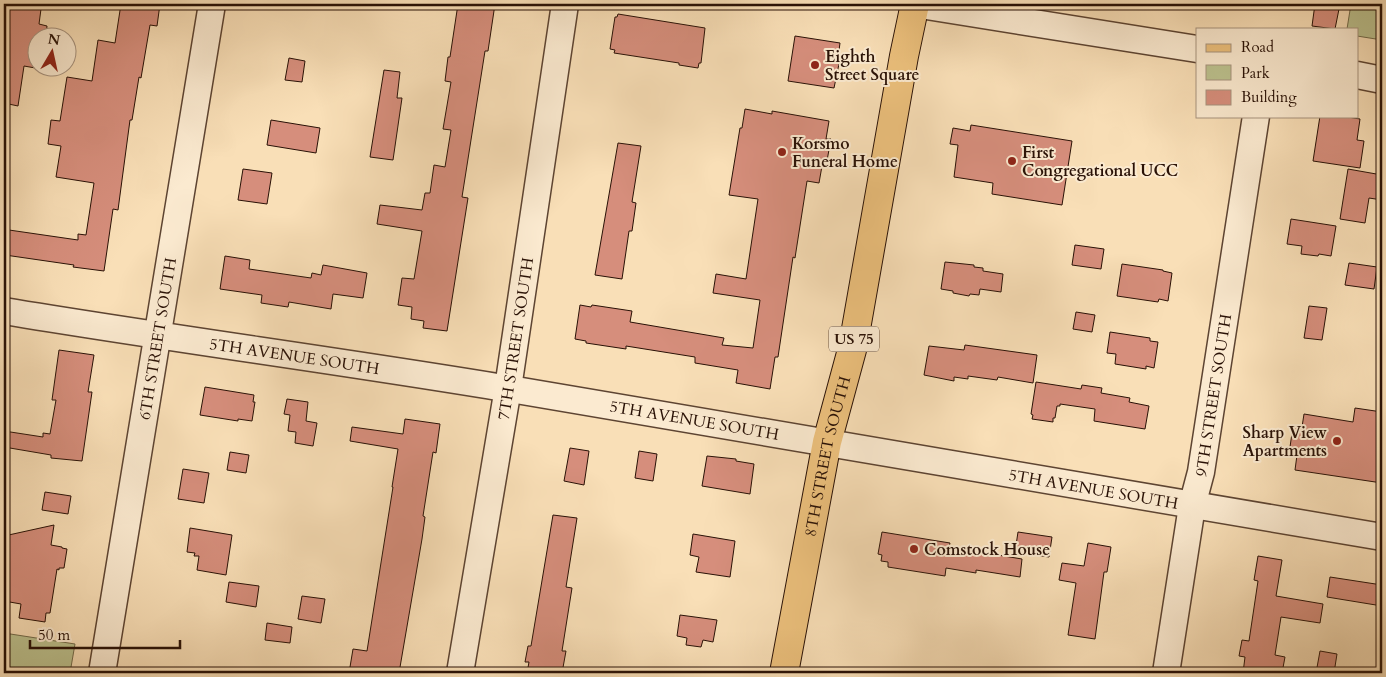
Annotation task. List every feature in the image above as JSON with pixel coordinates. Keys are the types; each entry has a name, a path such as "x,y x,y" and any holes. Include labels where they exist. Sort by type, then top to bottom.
{"main road":[{"name":"8TH STREET SOUTH","path":"784,673 827,442 853,346 904,56 915,4"}],"street":[{"name":"6TH STREET SOUTH","path":"102,673 212,4"},
{"name":"7TH STREET SOUTH","path":"460,673 508,388 565,4"},
{"path":"915,4 1196,49"},
{"path":"1358,76 1382,80"},
{"name":"9TH STREET SOUTH","path":"1166,673 1192,506 1201,472 1256,118"},
{"name":"5TH AVENUE SOUTH","path":"4,311 508,388 1382,537"}],"green space":[{"path":"1351,4 1382,4 1382,40 1358,36 1358,28 1347,28"},
{"path":"4,633 75,644 70,673 4,673"}],"building":[{"path":"4,4 41,9 39,24 47,26 47,28 28,28 28,67 24,66 18,106 4,103"},
{"path":"121,4 160,4 157,26 150,25 141,78 139,77 132,120 130,120 118,210 113,209 104,271 5,255 9,230 78,240 78,234 86,235 94,183 56,177 61,146 48,144 51,120 60,121 67,78 92,81 98,40 115,43"},
{"path":"458,4 495,4 488,51 485,51 462,197 468,198 447,331 423,328 424,321 411,319 412,307 398,305 402,278 414,279 422,231 377,224 380,205 422,210 425,193 430,193 434,165 445,167 451,130 443,129 451,82 445,81"},
{"path":"1315,4 1340,4 1335,28 1312,26"},
{"path":"618,14 705,28 701,63 699,63 698,68 679,65 679,63 614,53 615,50 610,49 615,17"},
{"name":"Eighth Street Square","path":"795,36 840,43 838,58 840,59 834,88 788,81"},
{"path":"289,58 305,61 302,82 285,80"},
{"path":"384,70 400,72 397,98 402,98 393,160 370,157"},
{"path":"745,109 772,114 772,111 829,121 826,139 831,139 826,166 822,166 819,183 807,181 778,357 775,357 770,389 736,383 738,370 695,363 695,357 626,346 626,349 586,343 586,341 575,339 580,305 591,307 592,305 632,311 630,322 724,338 722,345 753,348 760,300 713,293 716,274 746,279 758,199 729,195"},
{"path":"1320,118 1360,119 1357,140 1364,141 1360,168 1313,161"},
{"path":"271,120 320,128 316,153 267,145"},
{"name":"First Congregational UCC","path":"971,125 1072,141 1062,205 992,194 993,183 954,177 958,145 950,144 953,128 970,131"},
{"path":"618,143 641,146 632,202 636,203 632,231 629,231 622,279 595,275"},
{"path":"243,169 272,173 267,204 238,200"},
{"path":"1348,169 1382,175 1382,200 1369,198 1365,223 1340,219"},
{"path":"1291,219 1336,226 1331,256 1301,254 1302,246 1287,244"},
{"path":"1075,245 1104,249 1101,269 1072,265"},
{"path":"225,256 250,260 249,269 311,278 312,273 321,275 323,265 367,273 363,298 333,294 331,309 289,302 288,307 261,303 262,295 220,289"},
{"path":"945,262 974,265 974,267 983,268 983,271 1003,274 1001,292 980,289 979,295 970,294 969,296 941,289"},
{"path":"1349,263 1377,267 1374,289 1345,285"},
{"path":"1122,264 1172,273 1168,301 1159,299 1158,302 1117,296"},
{"path":"1309,306 1327,308 1322,340 1304,338"},
{"path":"1076,312 1095,315 1092,332 1073,329"},
{"path":"1110,332 1150,338 1150,341 1158,342 1154,368 1146,366 1146,369 1115,364 1116,354 1107,353"},
{"path":"965,345 1037,355 1033,383 998,377 997,380 968,376 968,379 954,377 954,381 924,375 929,346 964,350"},
{"path":"59,350 94,355 88,392 92,392 82,461 51,458 51,455 4,447 4,431 43,437 43,433 50,434 56,400 52,400"},
{"path":"1036,382 1081,389 1082,385 1102,388 1101,393 1130,398 1129,402 1149,406 1145,429 1094,421 1095,409 1060,404 1060,406 1057,406 1053,422 1032,419 1033,415 1031,414"},
{"path":"205,387 254,395 253,402 255,402 252,421 238,419 238,421 200,415"},
{"path":"287,399 308,402 306,421 317,423 313,446 295,443 296,432 288,431 290,415 284,414"},
{"name":"Sharp View Apartments","path":"1355,408 1382,412 1382,483 1295,470 1297,455 1289,454 1293,426 1302,427 1304,414 1353,422"},
{"path":"405,419 440,424 436,453 433,452 423,516 425,517 422,539 399,673 349,673 353,649 367,651 398,449 350,441 352,427 403,434"},
{"path":"570,448 589,451 584,485 564,481"},
{"path":"639,451 657,454 653,481 635,478"},
{"path":"230,452 249,455 246,473 227,470"},
{"path":"707,456 736,459 736,461 754,464 750,494 702,486"},
{"path":"183,469 209,473 204,503 178,499"},
{"path":"45,492 71,496 68,514 42,510"},
{"path":"553,515 577,518 566,587 572,588 562,651 566,651 562,673 527,673 529,662 525,662 528,646 531,646"},
{"path":"54,525 51,545 67,549 64,568 57,569 50,613 46,613 45,622 19,618 21,604 4,601 4,536"},
{"path":"190,528 232,535 226,575 197,570 199,556 194,556 195,553 187,552"},
{"name":"Comstock House","path":"882,532 950,543 949,547 1022,559 1020,577 976,570 976,573 946,568 945,576 888,567 888,562 881,561 882,555 878,554"},
{"path":"1018,532 1052,537 1049,557 1015,552"},
{"path":"693,534 735,541 730,577 696,572 699,557 690,555"},
{"path":"1088,543 1111,547 1107,572 1104,572 1095,639 1068,635 1076,583 1059,580 1062,563 1084,566"},
{"path":"1258,556 1282,560 1276,596 1323,604 1320,623 1281,617 1275,655 1285,657 1282,673 1243,673 1245,657 1239,656 1242,640 1249,641 1258,581 1254,580"},
{"path":"1330,577 1382,585 1382,606 1327,597"},
{"path":"229,582 259,586 256,607 226,602"},
{"path":"302,596 325,599 321,623 298,619"},
{"path":"680,615 717,620 713,642 703,640 701,647 686,645 687,638 677,636"},
{"path":"267,623 292,627 290,643 265,640"},
{"path":"1320,651 1337,654 1334,673 1316,673"}],"place":[{"name":"Eighth Street Square","path":"815,65"},
{"name":"Korsmo Funeral Home","path":"782,152"},
{"name":"First Congregational UCC","path":"1012,161"},
{"name":"Sharp View Apartments","path":"1337,441"},
{"name":"Comstock House","path":"914,549"}]}
